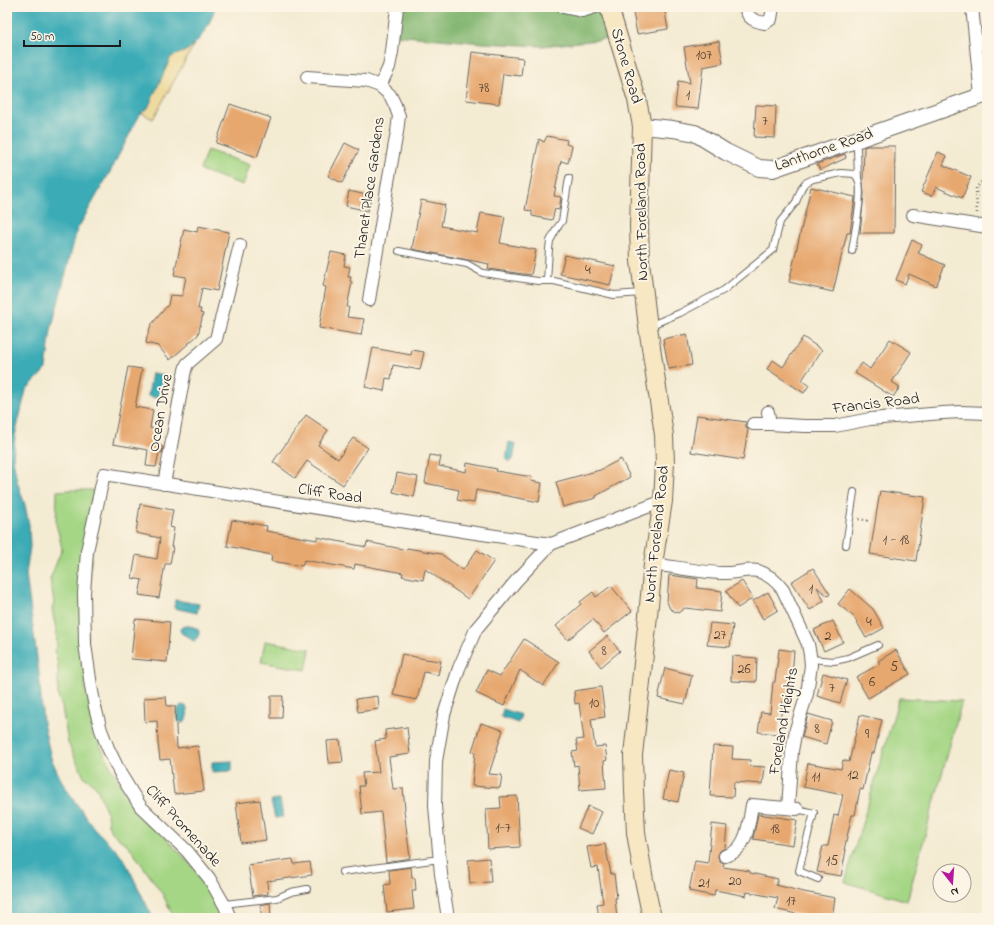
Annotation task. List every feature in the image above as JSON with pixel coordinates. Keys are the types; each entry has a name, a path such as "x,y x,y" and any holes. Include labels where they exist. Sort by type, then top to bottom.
{"main road":[{"name":"Stone Road","path":"609,7 638,100 642,126"},
{"name":"North Foreland Road","path":"642,126 639,226 640,261 643,293 664,435 665,463 663,501 653,564 633,755 636,833 652,918"}],"street":[{"path":"307,77 366,81 380,86 390,67 397,7"},
{"path":"563,7 582,11 596,7"},
{"path":"745,7 750,17 755,22 765,24 771,19 773,7"},
{"path":"972,7 984,95"},
{"name":"Thanet Place Gardens","path":"369,300 397,132 398,116 395,104 390,95 380,86"},
{"name":"Lanthorne Road","path":"642,126 695,132 726,152 759,168 773,169 984,95"},
{"path":"913,215 983,226"},
{"name":"Ocean Drive","path":"164,484 185,370 187,364 216,339 240,245"},
{"name":"Francis Road","path":"753,424 769,418 804,426 835,426 870,419 961,412 987,413"},
{"name":"Cliff Road","path":"104,474 552,544"},
{"name":"Cliff Promenade","path":"104,474 87,551 84,593 85,644 91,686 101,730 121,775 141,807 187,851 209,878 230,918"},
{"path":"448,918 440,860 435,806 436,761 444,715 459,668 476,629 516,581 552,544 663,501"},
{"name":"Foreland Heights","path":"653,564 722,574 751,571 759,572 770,577 778,583 783,590 808,644 811,665 807,694 796,729 792,751 792,808"},
{"path":"725,856 735,852 743,843 748,829 752,805 792,808"}],"lane":[{"path":"852,251 860,190 858,179 857,148 853,141"},
{"path":"648,327 680,313 724,290 773,250 780,222 796,202 805,183 814,179 841,173 854,174 858,179"},
{"path":"547,280 548,249 550,241 562,221 569,178"},
{"path":"399,251 467,264 482,273 554,281 614,295 643,293"},
{"path":"846,545 854,492"},
{"path":"810,659 834,661 848,658 878,645"},
{"path":"792,808 814,813 800,871 818,879"},
{"path":"342,872 440,860"},
{"path":"224,904 277,898 291,892 307,889"}],"path":[{"path":"983,226 976,188 987,176"}],"green space":[{"path":"401,7 597,7 607,39 543,46 483,43 394,35"},
{"path":"207,150 250,165 243,185 200,170"},
{"path":"93,490 94,500 85,688 93,723 101,747 123,790 135,808 165,837 204,879 213,893 223,918 174,918 163,895 128,845 111,831 108,824 107,813 96,786 84,777 68,743 62,707 58,696 58,664 54,650 57,646 56,629 52,610 54,603 50,579 62,549 56,524 57,491"},
{"path":"265,641 310,649 306,670 261,662"},
{"path":"899,698 962,701 907,901 845,882"}],"sand":[{"path":"151,7 215,7 153,119 138,111"}],"water":[{"path":"7,7 215,7 208,26 196,43 186,51 171,57 148,108 140,114 110,172 77,230 51,330 46,369 26,390 15,436 13,459 17,481 25,505 29,524 30,547 26,574 39,673 43,723 51,758 60,778 71,796 94,828 125,861 153,918 7,918"},
{"path":"152,373 164,375 159,398 148,396"},
{"path":"509,442 516,444 513,460 509,462 506,459"},
{"path":"175,600 199,604 197,613 174,608"},
{"path":"186,626 195,627 198,629 198,636 194,641 182,634 180,629"},
{"path":"181,705 186,706 187,710 187,717 184,723 181,723 178,719 178,709"},
{"path":"503,709 521,715 518,723 501,717"},
{"path":"232,761 232,771 212,772 212,762"},
{"path":"280,799 283,817 275,818 271,801"}],"building":[{"path":"632,7 664,7 668,29 637,34"},
{"path":"719,41 723,63 703,67 698,109 675,107 678,81 690,83 684,47"},
{"path":"472,52 523,58 521,76 503,74 499,104 466,100"},
{"path":"230,104 271,118 257,157 216,143"},
{"path":"756,105 776,106 775,138 754,137"},
{"path":"547,136 567,140 566,144 572,146 568,163 561,161 554,196 561,197 559,210 555,209 552,220 532,216 532,211 525,210 539,139 544,142"},
{"path":"345,143 359,150 342,183 328,176"},
{"path":"895,146 894,233 860,233 864,194 864,147"},
{"path":"938,152 947,156 943,165 971,177 962,198 936,187 932,196 921,192"},
{"path":"845,154 846,158 820,170 817,164"},
{"path":"811,187 855,197 850,233 847,233 833,292 789,282"},
{"path":"349,191 371,196 368,211 346,206"},
{"path":"421,200 445,205 441,226 477,233 481,213 505,217 500,243 536,250 531,275 488,269 489,264 412,249"},
{"path":"198,226 229,232 217,291 202,288 198,309 201,309 200,313 203,314 198,335 170,360 158,346 146,343 147,337 151,325 168,305 170,295 182,296 186,277 174,275 184,229 197,232"},
{"path":"912,240 922,245 918,253 945,265 936,286 909,274 905,284 896,280"},
{"path":"331,252 346,255 344,266 350,267 348,277 351,277 350,281 352,282 347,307 349,307 347,317 364,319 361,335 319,328 326,287 323,286"},
{"path":"565,255 615,266 610,285 560,274"},
{"path":"687,334 692,365 669,369 663,339"},
{"path":"803,337 822,350 802,380 809,385 804,393 767,369 773,360 783,367"},
{"path":"890,339 911,352 892,382 900,387 893,397 855,373 862,363 870,369"},
{"path":"373,348 411,355 412,350 424,352 420,370 393,365 391,379 386,378 384,391 365,387"},
{"path":"128,367 142,369 135,407 153,410 150,428 157,429 154,443 163,447 162,453 159,452 156,467 146,466 148,450 113,444"},
{"path":"306,415 328,430 318,445 338,459 353,438 368,448 343,485 307,461 295,478 273,462"},
{"path":"697,415 746,422 746,427 748,429 743,460 691,452"},
{"path":"430,455 441,457 439,466 466,472 467,463 497,469 496,471 532,477 531,481 542,483 539,502 476,490 474,503 457,500 459,490 425,483"},
{"path":"621,459 630,477 596,496 596,498 563,507 556,482 600,470"},
{"path":"397,473 418,477 414,497 393,492"},
{"path":"880,491 925,497 916,561 870,554"},
{"path":"140,504 173,510 170,527 174,528 171,547 173,547 170,564 165,564 159,598 139,595 142,580 132,578 136,555 157,559 160,538 136,533"},
{"path":"232,520 267,526 266,531 317,540 317,537 366,547 367,542 407,550 407,548 441,554 463,570 477,550 494,561 468,599 425,569 423,580 402,576 403,573 355,564 354,569 304,560 302,566 271,561 272,555 227,546"},
{"path":"813,568 830,594 828,596 817,587 824,601 810,610 791,582"},
{"path":"669,575 698,579 697,588 722,591 720,612 685,608 678,613 670,609 667,602"},
{"path":"742,581 753,598 738,608 726,591"},
{"path":"611,586 632,611 604,633 593,619 568,640 556,626 581,604 580,602 593,592 596,597"},
{"path":"850,589 873,609 884,628 866,638 854,617 838,604"},
{"path":"768,592 778,610 763,619 753,601"},
{"path":"135,619 170,622 167,662 131,659"},
{"path":"833,621 843,642 824,651 814,630"},
{"path":"710,623 733,625 730,647 707,645"},
{"path":"607,636 620,651 601,667 589,651"},
{"path":"524,639 559,662 543,686 520,670 504,706 476,693 487,670 500,676"},
{"path":"779,649 794,651 790,701 783,701 778,734 758,732 761,712 770,713 773,682 775,682"},
{"path":"896,650 910,674 868,698 856,677 880,664 878,661"},
{"path":"402,654 441,661 438,675 424,672 417,700 393,695"},
{"path":"732,656 757,658 756,682 731,681"},
{"path":"665,668 692,675 685,704 658,698"},
{"path":"823,673 847,680 840,703 817,696"},
{"path":"601,687 605,717 591,719 595,747 605,746 607,760 604,761 606,788 580,790 578,765 574,766 572,752 578,751 576,740 584,739 579,703 575,704 574,691"},
{"path":"271,696 283,696 282,718 271,718"},
{"path":"378,696 379,709 358,712 356,699"},
{"path":"166,697 167,706 175,706 177,748 198,746 204,791 174,794 170,759 160,760 157,721 145,722 144,698"},
{"path":"808,714 832,721 826,744 802,737"},
{"path":"860,715 882,720 874,753 871,753 863,790 860,789 855,815 852,815 844,850 846,850 841,876 817,872 823,846 828,846 834,815 838,816 843,795 803,787 808,763 841,769 843,760 849,762"},
{"path":"481,723 503,730 489,774 502,775 500,788 472,786 475,752 472,751"},
{"path":"407,727 410,754 389,757 393,789 403,788 410,858 386,862 381,812 362,814 359,786 364,786 362,773 379,772 375,741 386,739 385,730"},
{"path":"340,740 343,762 329,763 327,741"},
{"path":"713,746 733,747 732,759 751,760 750,766 765,767 763,784 734,782 733,797 710,796"},
{"path":"669,770 684,773 678,802 663,799"},
{"path":"517,796 520,847 488,849 486,809 501,808 500,797"},
{"path":"260,800 266,840 241,843 236,803"},
{"path":"588,806 602,812 592,834 578,828"},
{"path":"758,814 797,820 793,845 753,839"},
{"path":"712,824 727,826 725,848 720,851 718,855 720,861 724,863 723,867 750,871 750,873 778,879 776,885 835,898 832,918 800,915 775,909 778,898 747,892 746,896 715,890 714,896 689,891 695,861 708,863"},
{"path":"605,844 611,874 614,874 617,898 615,898 617,918 599,918 597,904 603,903 598,867 591,868 587,847"},
{"path":"489,858 491,882 470,883 468,860"},
{"path":"293,859 294,864 310,862 312,875 267,881 268,894 253,896 248,865"},
{"path":"411,867 412,878 415,878 416,891 412,891 414,909 387,912 384,885 390,884 389,870"},
{"path":"270,903 271,918 262,918 260,905"}]}
